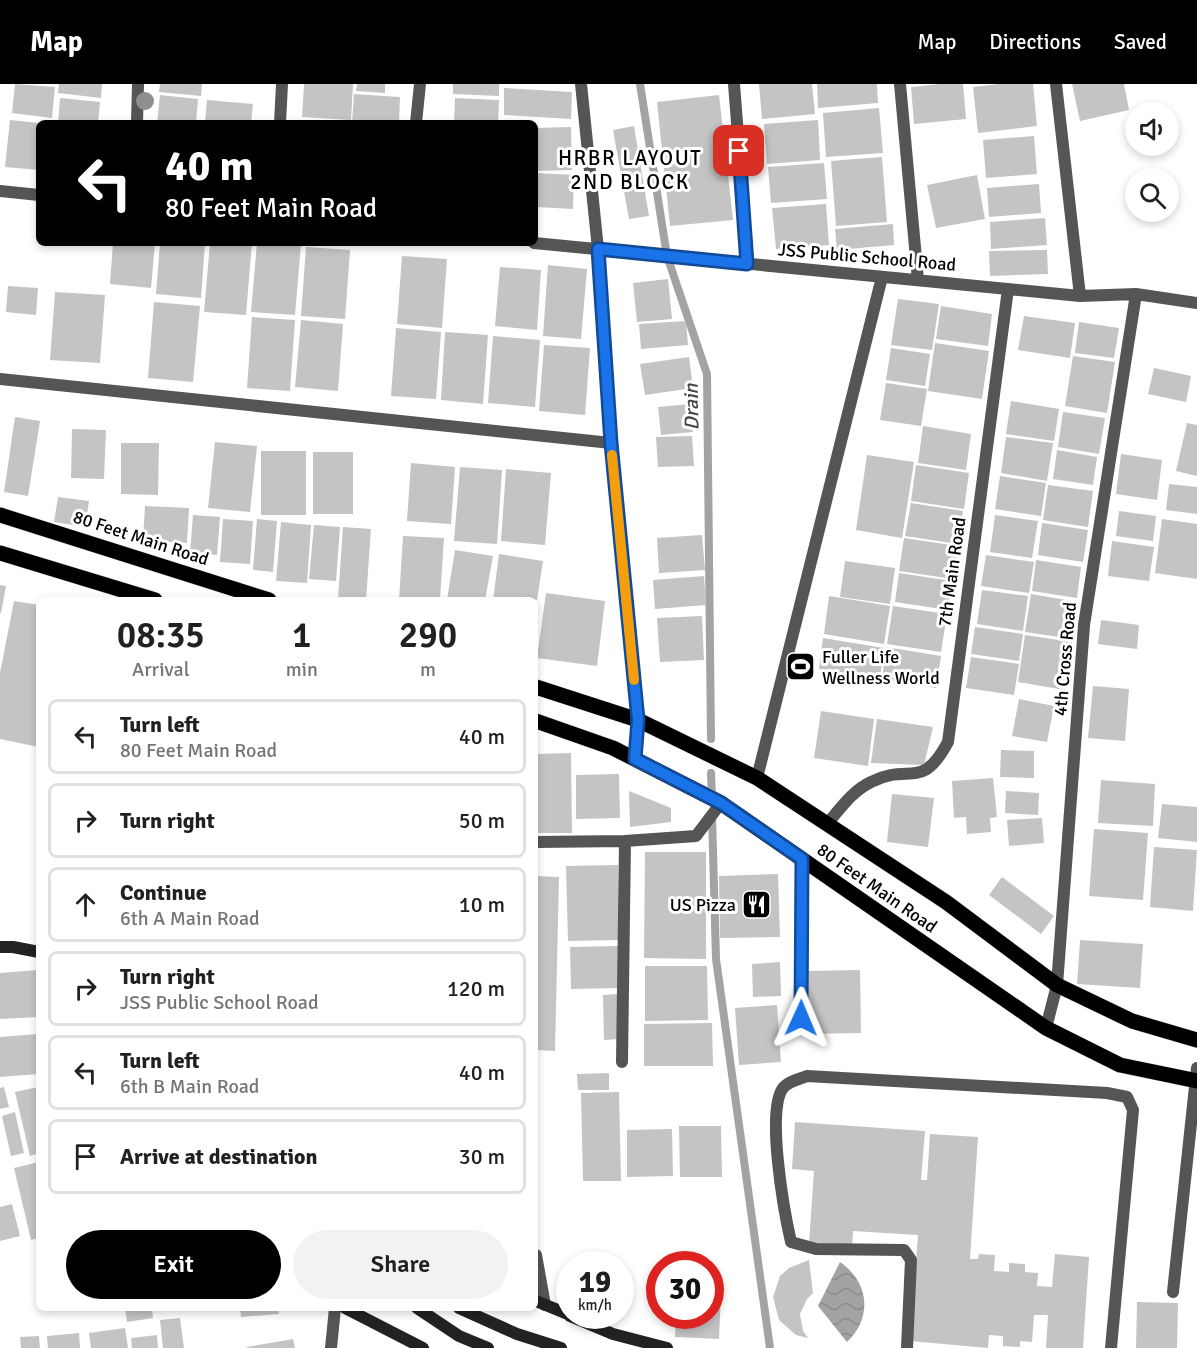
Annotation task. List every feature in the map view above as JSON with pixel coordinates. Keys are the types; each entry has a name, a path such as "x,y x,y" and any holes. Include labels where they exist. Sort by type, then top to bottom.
{"main road":[{"name":"80 Feet Main Road","path":"0,515 260,597"},
{"path":"0,553 145,597"},
{"name":"80 Feet Main Road","path":"538,688 638,720 757,778 946,902 1057,984 1132,1021 1197,1041"},
{"name":"80 Feet Main Road","path":"538,721 613,748 720,803 1046,1028 1120,1065 1196,1076"},
{"path":"0,947 13,946 36,951"},
{"path":"540,1303 556,1309"},
{"path":"351,1311 423,1348"},
{"path":"422,1311 459,1336 488,1348"},
{"path":"466,1311 517,1334 561,1348"},
{"path":"602,1329 667,1348"}],"street":[{"path":"137,120 138,84"},
{"path":"280,120 282,84"},
{"path":"416,120 420,84"},
{"path":"581,84 598,249 611,443 638,720 635,759"},
{"path":"734,84 747,264"},
{"path":"900,84 918,280"},
{"path":"1056,84 1080,296"},
{"path":"0,191 36,195"},
{"name":"JSS Public School Road","path":"538,243 1080,296 1136,294 1197,303"},
{"path":"757,778 882,277"},
{"name":"7th Main Road","path":"827,824 857,790 885,776 923,772 937,762 948,742 1008,289"},
{"name":"4th Cross Road","path":"1046,1028 1057,984 1084,625 1136,294"},
{"path":"0,379 611,443"},
{"path":"538,842 625,841 696,836 720,803"},
{"path":"622,1062 625,841"},
{"path":"801,1018 802,859"},
{"path":"907,1348 911,1260 904,1250 816,1249 791,1242 776,1139 776,1102 784,1086 807,1076 1107,1093 1127,1097 1133,1110 1111,1348"},
{"path":"1173,1292 1196,1076"},
{"path":"538,1279 540,1303"},
{"path":"331,1348 334,1311"}],"water":[{"path":"840,1262 857,1279 864,1300 861,1322 847,1342 818,1306"}],"building":[{"path":"15,84 55,87 52,118 12,113"},
{"path":"59,84 102,84 101,98 58,93"},
{"path":"160,84 202,84 201,96 159,92"},
{"path":"304,84 353,84 351,120 302,117"},
{"path":"357,84 385,84 385,93 356,91"},
{"path":"453,84 499,84 499,96 453,94"},
{"path":"759,84 812,84 815,114 762,119"},
{"path":"817,84 877,84 878,103 818,108"},
{"path":"963,84 966,119 914,124 911,87"},
{"path":"1033,84 1037,126 978,133 973,87"},
{"path":"1072,84 1124,84 1127,102 1125,102 1125,111 1080,121"},
{"path":"504,88 572,92 571,119 504,115"},
{"path":"354,94 400,97 399,120 352,120"},
{"path":"160,95 198,99 196,120 157,120"},
{"path":"719,95 733,220 670,226 657,102"},
{"path":"60,98 100,102 98,120 58,120"},
{"path":"455,98 499,100 498,120 454,120"},
{"path":"207,100 253,104 251,120 205,120"},
{"path":"879,108 883,153 826,157 823,113"},
{"path":"10,120 36,123 36,170 5,167"},
{"path":"818,120 820,160 767,164 764,124"},
{"path":"634,126 649,216 629,219 613,130"},
{"path":"571,127 572,170 538,171 538,128"},
{"path":"1034,136 1037,174 986,178 983,140"},
{"path":"882,157 887,222 836,226 831,161"},
{"path":"824,163 827,199 771,203 768,167"},
{"path":"538,173 574,175 573,209 538,207"},
{"path":"977,175 985,219 936,228 927,185"},
{"path":"1039,184 1041,213 989,217 987,188"},
{"path":"826,204 829,245 776,249 772,208"},
{"path":"1045,218 1047,245 991,249 990,222"},
{"path":"893,224 894,245 837,250 835,229"},
{"path":"113,246 155,246 151,288 110,284"},
{"path":"160,246 205,246 201,298 156,294"},
{"path":"210,246 252,246 246,315 204,312"},
{"path":"257,246 301,246 295,315 251,312"},
{"path":"306,247 350,250 345,319 301,316"},
{"path":"1047,250 1048,274 990,276 989,251"},
{"path":"402,256 447,259 442,328 397,324"},
{"path":"548,265 587,269 581,339 543,336"},
{"path":"500,267 541,270 537,330 495,326"},
{"path":"668,279 672,319 637,322 633,283"},
{"path":"8,286 38,288 36,315 6,312"},
{"path":"55,292 105,295 100,363 50,360"},
{"path":"898,299 939,304 932,350 891,345"},
{"path":"154,302 200,306 193,382 148,378"},
{"path":"941,306 992,314 988,346 936,339"},
{"path":"1024,316 1075,323 1070,358 1018,350"},
{"path":"252,317 295,320 290,391 247,388"},
{"path":"301,320 343,324 338,391 295,387"},
{"path":"686,321 688,345 641,349 639,324"},
{"path":"1079,322 1119,328 1114,358 1075,353"},
{"path":"396,328 441,332 436,399 391,396"},
{"path":"445,332 488,335 483,404 441,400"},
{"path":"493,336 540,340 535,407 488,403"},
{"path":"935,343 989,351 982,399 928,391"},
{"path":"544,345 590,348 585,415 539,411"},
{"path":"891,348 930,354 925,386 886,380"},
{"path":"1073,356 1115,362 1107,413 1065,406"},
{"path":"689,357 693,388 645,395 640,364"},
{"path":"1154,368 1191,376 1186,402 1148,394"},
{"path":"886,383 927,389 921,426 880,420"},
{"path":"1011,401 1059,409 1054,441 1006,434"},
{"path":"690,404 693,432 661,435 658,407"},
{"path":"1063,412 1105,418 1099,454 1058,447"},
{"path":"15,417 40,421 28,496 4,492"},
{"path":"1187,423 1197,425 1197,476 1176,471"},
{"path":"923,426 971,434 966,470 918,463"},
{"path":"72,429 106,430 104,479 71,478"},
{"path":"692,436 694,466 658,467 656,437"},
{"path":"1006,437 1053,443 1047,481 1001,473"},
{"path":"215,442 257,446 250,512 208,508"},
{"path":"121,443 159,443 158,495 121,494"},
{"path":"1057,450 1097,457 1093,485 1053,479"},
{"path":"261,451 306,451 306,515 261,515"},
{"path":"313,452 353,452 353,514 313,514"},
{"path":"1121,454 1162,460 1157,500 1116,494"},
{"path":"867,455 914,462 902,538 856,530"},
{"path":"411,463 455,467 451,524 407,521"},
{"path":"916,465 969,473 964,509 911,501"},
{"path":"460,467 502,470 497,544 454,541"},
{"path":"506,469 551,473 545,545 501,541"},
{"path":"1000,476 1046,483 1041,516 995,509"},
{"path":"1169,484 1197,487 1197,514 1166,510"},
{"path":"1048,485 1093,491 1088,527 1043,520"},
{"path":"58,497 89,501 85,527 54,522"},
{"path":"911,503 963,511 958,544 905,536"},
{"path":"145,506 189,508 187,543 143,540"},
{"path":"1119,511 1156,516 1153,541 1116,536"},
{"path":"193,515 220,517 217,555 190,553"},
{"path":"995,515 1038,521 1032,558 990,552"},
{"path":"223,519 253,521 250,564 220,562"},
{"path":"257,519 277,521 273,572 253,570"},
{"path":"1162,519 1197,524 1197,579 1155,573"},
{"path":"281,522 311,525 307,583 276,581"},
{"path":"1042,523 1088,530 1083,562 1038,555"},
{"path":"314,525 340,527 336,581 309,579"},
{"path":"343,527 371,529 366,597 338,597"},
{"path":"702,535 705,570 659,573 657,538"},
{"path":"403,536 444,538 440,597 399,597"},
{"path":"904,538 958,546 953,579 899,571"},
{"path":"1112,541 1154,547 1149,581 1108,576"},
{"path":"455,550 493,556 486,597 447,597"},
{"path":"499,554 543,561 537,597 493,597"},
{"path":"986,555 1034,562 1029,593 981,586"},
{"path":"1036,560 1081,567 1077,598 1032,591"},
{"path":"845,561 895,568 890,604 840,597"},
{"path":"899,573 952,581 948,610 895,602"},
{"path":"704,576 706,605 655,609 653,580"},
{"path":"0,585 6,586 1,613 0,613"},
{"path":"982,590 1028,596 1023,631 977,624"},
{"path":"546,593 605,601 597,666 538,658"},
{"path":"1031,594 1078,602 1073,639 1025,632"},
{"path":"829,596 890,606 884,644 824,634"},
{"path":"14,601 36,605 36,746 0,739 0,673"},
{"path":"893,606 947,614 941,652 887,644"},
{"path":"702,616 704,660 660,662 657,618"},
{"path":"1101,620 1139,625 1137,649 1098,644"},
{"path":"975,627 1023,634 1019,661 971,654"},
{"path":"1025,635 1072,642 1065,690 1018,682"},
{"path":"823,638 884,648 880,678 819,669"},
{"path":"886,647 941,656 936,688 882,679"},
{"path":"971,657 1019,664 1014,695 966,688"},
{"path":"1093,686 1129,689 1125,741 1088,738"},
{"path":"1019,699 1054,706 1047,742 1012,736"},
{"path":"821,711 874,719 868,766 814,758"},
{"path":"877,719 933,727 924,765 871,763"},
{"path":"1001,750 1034,751 1034,778 1000,777"},
{"path":"571,753 572,833 538,833 538,754"},
{"path":"619,774 620,818 576,819 576,775"},
{"path":"993,778 997,817 990,818 991,832 967,834 966,817 954,818 952,781"},
{"path":"1101,780 1155,784 1153,826 1098,823"},
{"path":"629,791 671,808 671,822 630,827"},
{"path":"1006,791 1039,793 1038,815 1005,813"},
{"path":"892,794 934,798 928,847 887,842"},
{"path":"1162,804 1197,807 1197,842 1158,838"},
{"path":"1042,818 1044,843 1009,846 1007,820"},
{"path":"1094,829 1148,833 1143,900 1089,896"},
{"path":"1154,847 1197,850 1193,911 1150,907"},
{"path":"645,852 706,852 706,959 644,958"},
{"path":"618,865 619,940 568,941 566,866"},
{"path":"778,874 780,937 720,938 719,876"},
{"path":"538,876 559,877 555,1051 538,1050"},
{"path":"1002,877 1054,916 1041,934 989,895"},
{"path":"1080,940 1143,944 1140,988 1077,984"},
{"path":"618,946 619,988 571,989 570,947"},
{"path":"780,962 781,996 753,997 752,964"},
{"path":"645,966 707,966 708,1020 645,1021"},
{"path":"36,970 36,1017 0,1019 0,973"},
{"path":"860,970 861,1033 810,1034 808,971"},
{"path":"618,994 619,1039 604,1040 603,995"},
{"path":"777,1005 781,1062 739,1065 735,1008"},
{"path":"712,1023 713,1066 644,1066 644,1024"},
{"path":"36,1034 36,1074 0,1077 0,1037"},
{"path":"609,1073 609,1090 578,1090 577,1074"},
{"path":"4,1087 9,1107 0,1109 0,1088"},
{"path":"36,1087 36,1154 30,1156 15,1092"},
{"path":"619,1092 621,1181 583,1181 581,1093"},
{"path":"15,1112 24,1153 11,1156 2,1116"},
{"path":"795,1122 925,1131 921,1180 927,1180 930,1134 978,1137 970,1259 978,1259 979,1254 995,1255 994,1271 1009,1272 1009,1263 1025,1264 1025,1272 1038,1273 1037,1286 1052,1287 1055,1254 1089,1257 1083,1348 1046,1348 1048,1315 1034,1315 1032,1342 1020,1341 1020,1347 1003,1346 1003,1336 989,1335 988,1348 910,1341 918,1235 853,1231 852,1247 809,1244 814,1171 792,1169"},
{"path":"679,1126 721,1126 722,1177 680,1177"},
{"path":"672,1129 673,1176 627,1177 627,1130"},
{"path":"36,1163 36,1239 31,1240 14,1168"},
{"path":"12,1204 20,1236 0,1241 0,1207"},
{"path":"809,1260 813,1293 807,1299 800,1314 803,1331 808,1338 796,1335 779,1320 773,1297 780,1276 789,1268"},
{"path":"1137,1302 1178,1303 1177,1348 1136,1348"},
{"path":"125,1311 152,1311 153,1318 127,1322"},
{"path":"240,1311 278,1311 279,1314 241,1317"},
{"path":"180,1318 184,1348 163,1348 160,1320"},
{"path":"125,1328 128,1348 91,1348 89,1333"},
{"path":"675,1329 719,1329 719,1339 675,1337"},
{"path":"79,1333 80,1348 48,1348 47,1336"},
{"path":"157,1335 158,1348 132,1348 131,1338"},
{"path":"39,1336 40,1348 21,1348 20,1337"},
{"path":"293,1339 295,1348 247,1348 247,1347"}],"waterway":[{"name":"Drain","path":"640,84 667,256 707,374 711,739"},
{"path":"711,773 712,799"},
{"path":"712,815 716,959 770,1348"}],"slow traffic":[{"path":"612,455 634,680"}],"place":[{"name":"Fuller Life Wellness World","path":"801,667"},
{"name":"US Pizza","path":"757,905"}],"district":[{"name":"HRBR LAYOUT 2ND BLOCK","path":"630,170"}],"route":[{"path":"739,151 747,264 598,249 611,443 638,720 635,759 721,803 802,859 801,1018"}]}
